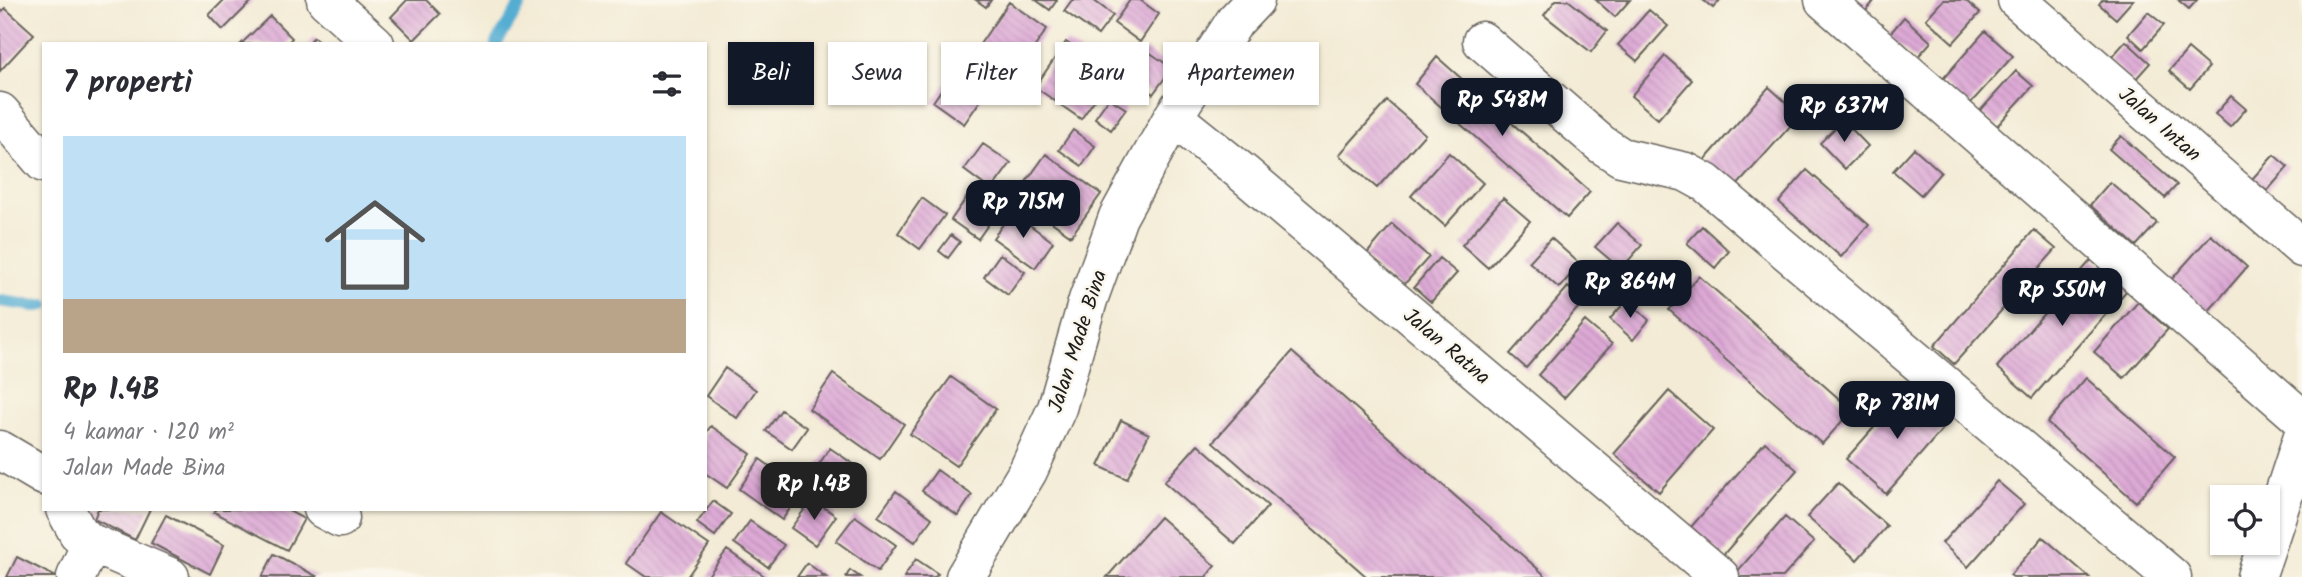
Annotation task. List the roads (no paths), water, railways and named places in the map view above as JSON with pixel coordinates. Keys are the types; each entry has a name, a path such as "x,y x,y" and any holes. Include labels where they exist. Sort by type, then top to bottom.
{"main road":[{"path":"326,0 373,42"},
{"name":"Jalan Made Bina","path":"965,577 1028,471 1057,408 1088,300 1118,217 1173,117 1236,21 1255,0"},
{"path":"1824,0 2302,419"},
{"name":"Jalan Intan","path":"2017,0 2302,248"},
{"path":"1482,41 1622,157 1686,172 1706,183 2172,577"},
{"path":"0,112 42,161"},
{"name":"Jalan Ratna","path":"1173,117 1243,173 1720,577"},
{"path":"2280,519 2295,491 2302,439"},
{"path":"0,450 42,475"},
{"path":"66,511 78,533 91,543 170,577"},
{"path":"76,577 91,543"},
{"path":"2256,577 2264,555"}],"waterway":[{"path":"497,42 523,0"},
{"path":"0,301 42,305"}]}
